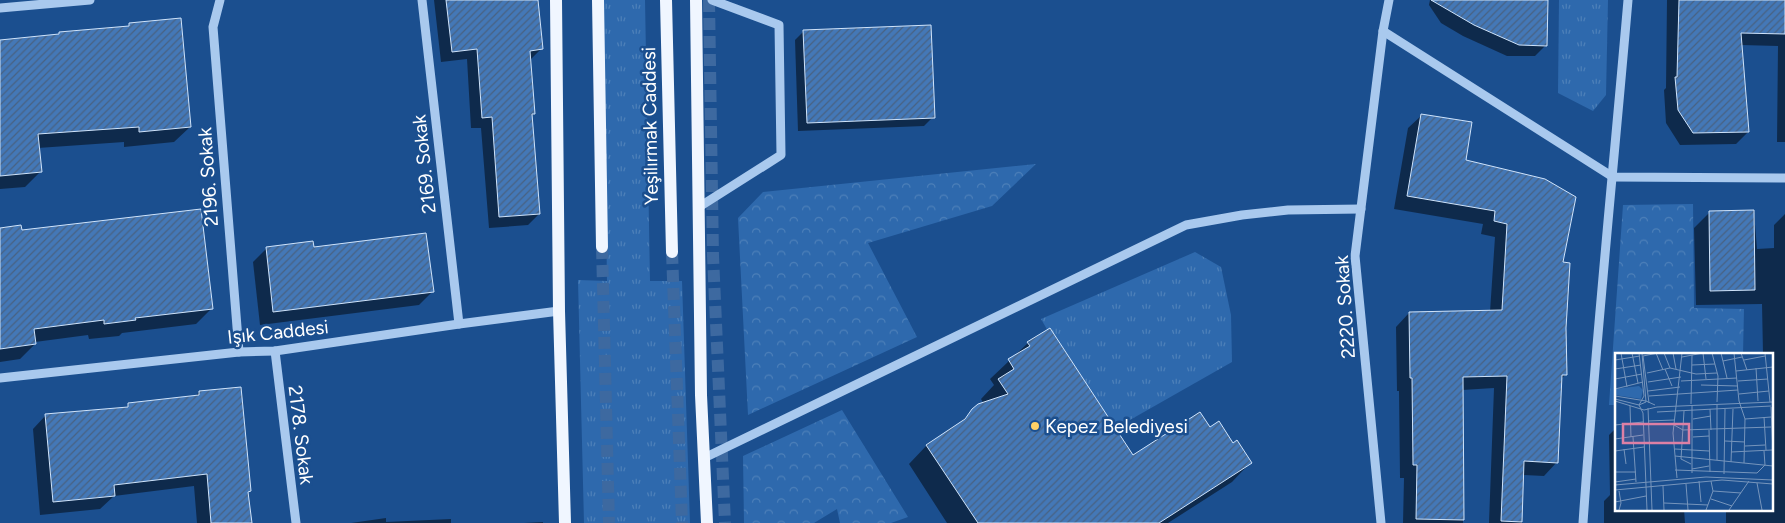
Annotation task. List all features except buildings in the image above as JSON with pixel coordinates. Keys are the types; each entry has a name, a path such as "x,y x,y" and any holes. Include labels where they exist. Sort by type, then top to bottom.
{"main road":[{"path":"556,0 559,311 566,523"},
{"path":"598,0 602,247"},
{"name":"Yeşilırmak Caddesi","path":"666,0 672,252"},
{"path":"696,0 701,395 707,523"}],"street":[{"path":"0,8 90,0"},
{"name":"2196. Sokak","path":"220,0 213,27 238,352"},
{"name":"2169. Sokak","path":"422,0 459,324"},
{"path":"698,207 781,155 779,25 712,0"},
{"name":"2220. Sokak","path":"1381,523 1356,256 1383,31 1389,0"},
{"path":"1582,523 1628,0"},
{"path":"1383,31 1613,177 1785,178"},
{"path":"704,458 1186,226 1228,216 1288,210 1361,209"},
{"name":"Işık Caddesi","path":"0,378 238,352 275,351 559,311"},
{"name":"2178. Sokak","path":"275,351 296,523"}],"green space":[{"path":"603,0 645,0 650,281 682,281 690,523 584,523 578,280 607,281"},
{"path":"1559,0 1608,0 1606,95 1593,111 1558,93"},
{"path":"1036,164 992,206 868,243 917,337 748,415 738,218 763,192"},
{"path":"1693,204 1694,308 1744,309 1743,353 1615,353 1615,405 1609,405 1623,205"},
{"path":"1195,252 1221,267 1231,315 1232,362 1107,433 1041,319"},
{"path":"842,410 908,517 891,523 840,523 837,509 814,523 744,523 743,456"}],"tunnel":[{"path":"709,0 713,256 725,523"},
{"path":"602,247 609,523"},
{"path":"672,252 682,523"}],"place":[{"name":"Kepez Belediyesi","path":"1035,426"}]}
